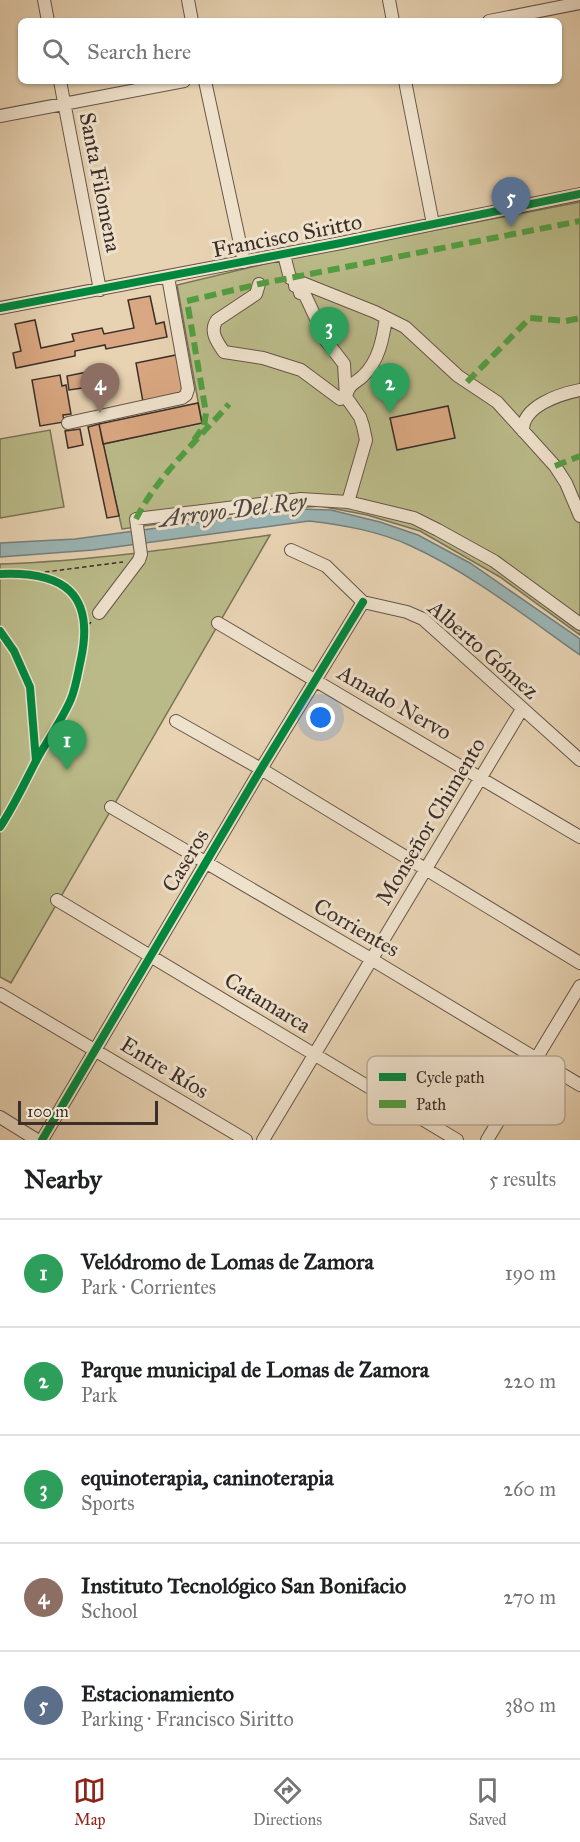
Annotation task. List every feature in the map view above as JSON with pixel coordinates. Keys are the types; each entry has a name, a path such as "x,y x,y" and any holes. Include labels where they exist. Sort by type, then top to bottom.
{"street":[{"path":"44,0 47,18"},
{"path":"188,0 191,18"},
{"path":"389,0 392,18"},
{"path":"504,18 580,3"},
{"name":"Santa Filomena","path":"61,84 100,290"},
{"path":"0,116 168,84"},
{"path":"206,84 244,262"},
{"path":"406,84 433,224"},
{"name":"Francisco Siritto","path":"0,308 284,255 580,194"},
{"path":"284,255 290,278 405,327 458,376 497,402 555,466 566,483 580,516"},
{"path":"68,423 182,398 186,394 188,389 168,277"},
{"path":"295,280 295,286 299,287 300,293 305,295 321,334 344,364 346,398 360,417 366,440 348,502"},
{"path":"259,284 256,294 213,325 213,331 224,352 263,358 301,370 340,399 346,398"},
{"path":"346,398 349,386 364,376 383,342 386,318"},
{"path":"524,431 525,419 537,407 566,393 580,390"},
{"path":"99,613 140,557 136,519 301,499 348,502 414,518 494,561 580,624"},
{"path":"291,550 326,566 363,602"},
{"name":"Caseros","path":"40,1140 363,602"},
{"name":"Alberto Gómez","path":"363,602 407,612 423,619 580,760"},
{"name":"Amado Nervo","path":"218,623 580,837"},
{"name":"Monseñor Chimento","path":"263,1140 522,710"},
{"path":"176,722 261,769 580,963"},
{"name":"Corrientes","path":"111,807 533,1056"},
{"name":"Catamarca","path":"57,900 367,1086"},
{"path":"537,1056 580,986"},
{"name":"Entre Ríos","path":"0,994 246,1140"},
{"name":"Corrientes","path":"565,1076 580,1085"},
{"path":"0,1117 40,1140"},
{"name":"Catamarca","path":"432,1125 457,1140"},
{"path":"488,1140 497,1125"}],"path":[{"path":"0,574 27,574 95,567 140,557"},
{"path":"0,827 71,698 85,641 82,610 73,594 52,581 27,574"},
{"path":"85,631 99,613"},
{"path":"0,631 18,659 30,687 36,761"}],"green space":[{"path":"580,202 580,635 500,577 420,531 367,515 320,506 255,511 122,529 103,444 202,423 177,285 285,259"},
{"path":"50,430 64,507 0,518 0,439"},
{"path":"270,535 11,983 0,977 0,564 102,557"}],"water":[{"path":"299,509 331,510 380,522 418,535 470,563 580,639 580,655 498,597 434,557 386,536 335,524 309,521 93,550 0,557 0,543 75,539"}],"building":[{"path":"150,296 156,324 164,322 167,337 106,349 105,345 75,351 75,356 16,368 13,353 21,351 15,324 35,320 41,348 74,341 72,334 102,328 104,334 134,328 128,300"},
{"path":"176,355 184,395 143,402 136,363"},
{"path":"87,372 89,387 69,390 67,376"},
{"path":"60,375 62,386 66,385 71,414 63,415 64,422 40,426 32,380"},
{"path":"198,403 202,423 103,444 99,424"},
{"path":"448,406 455,438 397,450 390,418"},
{"path":"99,424 119,516 107,518 88,427"},
{"path":"80,429 83,445 68,448 65,431"}],"marked path":[{"path":"194,440 204,426 206,413 187,301 259,284 580,221"},
{"path":"467,382 530,318 566,321 580,318"},
{"path":"136,519 167,473 229,404"},
{"path":"555,466 580,456"}],"cycle path":[{"path":"0,308 341,243 580,194"},
{"path":"0,574 22,574 57,582 78,602 83,617 84,636 78,674 71,699 0,827"},
{"path":"42,1140 261,769 363,602"},
{"path":"0,631 14,651 30,687 36,761"}],"place":[{"name":"Estacionamiento","path":"511,227"},
{"name":"equinoterapia, caninoterapia","path":"329,357"},
{"name":"Instituto Tecnológico San Bonifacio","path":"100,413"},
{"name":"Parque municipal de Lomas de Zamora","path":"390,413"},
{"name":"Velódromo de Lomas de Zamora","path":"67,770"}],"water label":[{"name":"Arroyo Del Rey","path":"233,510"}]}
